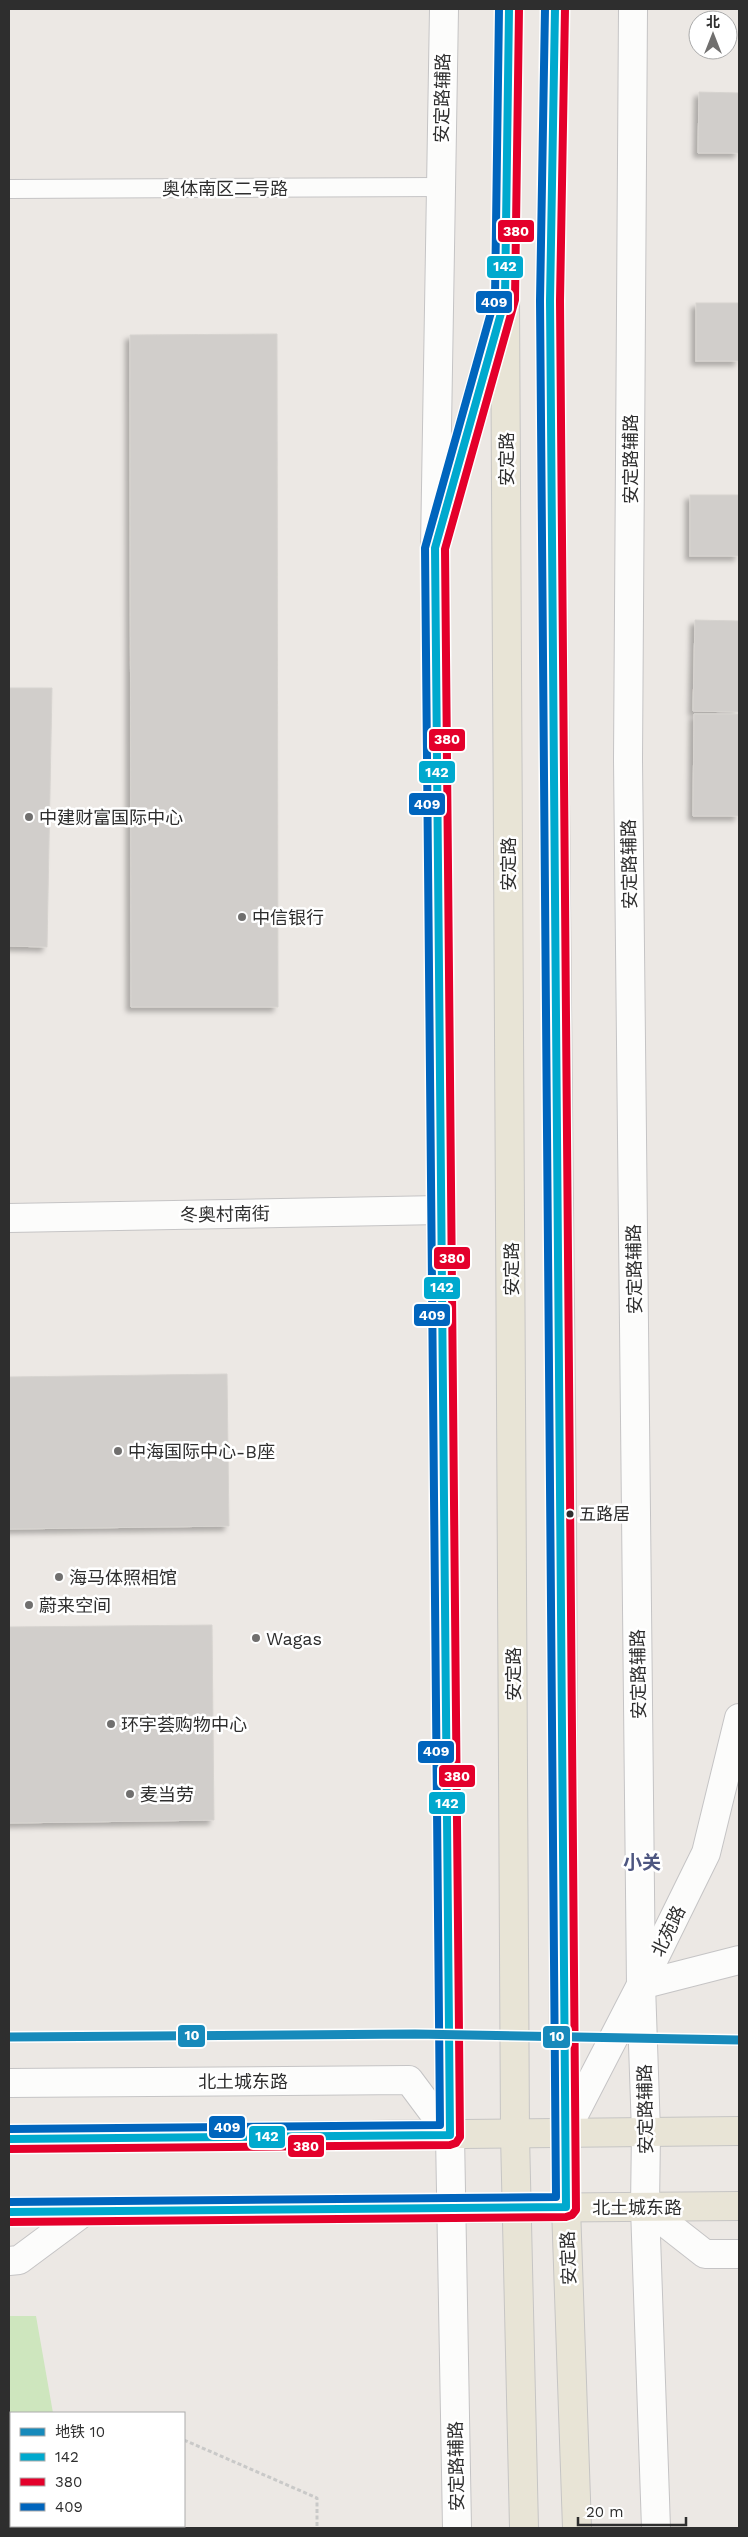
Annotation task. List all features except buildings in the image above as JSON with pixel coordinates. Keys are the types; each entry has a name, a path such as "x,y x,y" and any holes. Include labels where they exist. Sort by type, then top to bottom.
{"main road":[{"name":"安定路","path":"510,9 505,299 516,2135 524,2528"},
{"name":"安定路","path":"555,9 550,311 562,1506 565,2132 577,2528"},
{"path":"435,548 505,299"},
{"path":"9,2139 516,2135 565,2132 739,2131"},
{"name":"北土城东路","path":"9,2212 739,2206"}],"street":[{"name":"安定路辅路","path":"435,548 444,9"},
{"name":"安定路辅路","path":"633,9 628,760 641,1985 646,2132 645,2206 656,2528"},
{"path":"435,548 450,2135"},
{"name":"冬奥村南街","path":"9,1218 441,1210"},
{"name":"北苑路","path":"565,2132 641,1985 706,1853 739,1718"},
{"path":"641,1985 739,1960"},
{"name":"北土城东路","path":"9,2083 409,2080 450,2135"},
{"name":"安定路辅路","path":"450,2135 457,2528"},
{"path":"645,2206 705,2254 739,2254"},
{"path":"9,2261 19,2260 85,2211"}],"lane":[{"name":"奥体南区二号路","path":"9,189 441,187"}],"path":[{"path":"185,2440 317,2498 317,2528"}],"green space":[{"path":"9,2316 36,2316 53,2412 10,2412 10,2527 179,2528 9,2528"}],"metro line":[{"name":"10","path":"9,2037 415,2034 739,2040"}],"transit line":[{"name":"409","path":"9,2129 440,2125 425,548 495,298 499,9"},
{"name":"142","path":"9,2139 450,2135 435,548 505,299 509,9"},
{"name":"380","path":"9,2149 450,2145 456,2143 460,2137 445,549 515,300 519,9"},
{"name":"409","path":"9,2202 556,2197 540,301 545,9"},
{"name":"142","path":"9,2212 566,2207 550,301 555,9"},
{"name":"380","path":"9,2222 566,2217 572,2215 576,2210 560,301 565,9"}],"place":[{"name":"中建财富国际中心","path":"29,817"},
{"name":"中信银行","path":"242,917"},
{"name":"中海国际中心-B座","path":"118,1451"},
{"name":"五路居","path":"570,1514"},
{"name":"海马体照相馆","path":"59,1577"},
{"name":"蔚来空间","path":"29,1605"},
{"name":"Wagas","path":"256,1638"},
{"name":"环宇荟购物中心","path":"111,1724"},
{"name":"麦当劳","path":"130,1794"}],"district":[{"name":"小关","path":"642,1862"}]}
